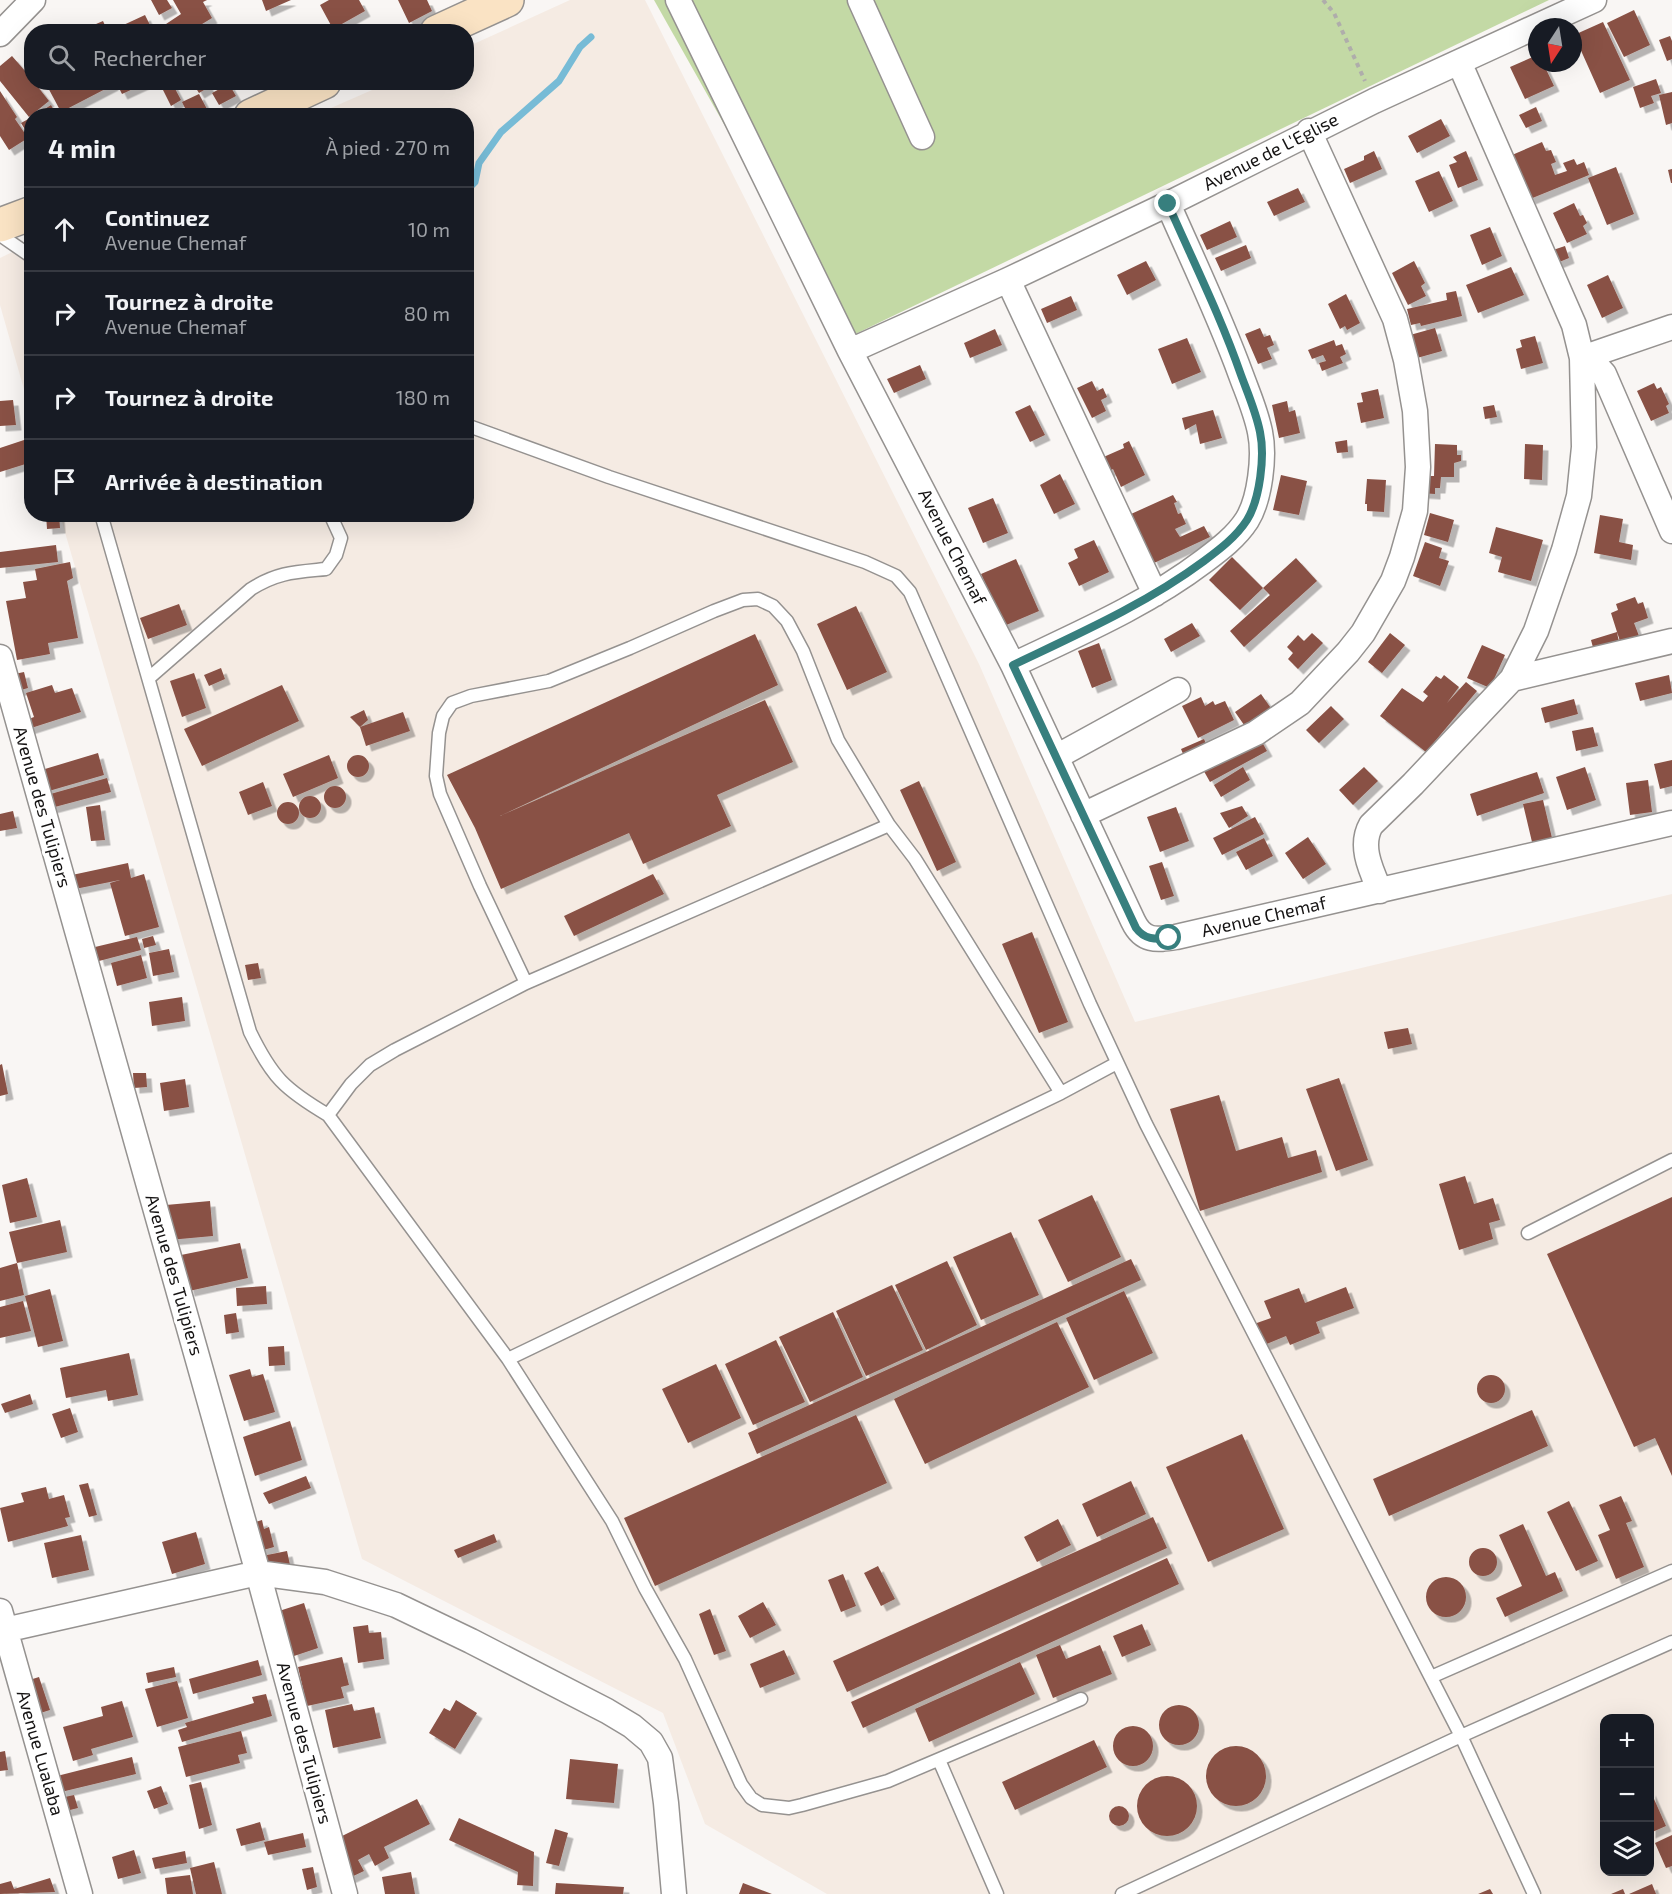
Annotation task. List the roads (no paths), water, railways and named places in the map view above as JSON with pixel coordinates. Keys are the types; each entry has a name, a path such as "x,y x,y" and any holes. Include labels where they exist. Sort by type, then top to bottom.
{"street":[{"path":"0,34 33,0"},
{"name":"Avenue Chemaf","path":"678,0 850,351 1013,665 1136,928 1142,935 1149,938 1176,937 1672,823"},
{"path":"860,0 922,137"},
{"name":"Avenue de L'Eglise","path":"850,351 1008,280 1168,204 1309,131 1594,0"},
{"path":"453,24 498,2"},
{"path":"1380,891 1369,861 1365,843 1366,833 1371,825 1512,679 1536,631 1549,594 1579,496 1584,447 1582,358 1575,326 1459,62"},
{"path":"268,108 307,90"},
{"path":"1083,815 1256,734 1300,702 1363,633 1393,581 1402,557 1415,511 1418,467 1415,411 1406,360 1395,319 1309,131"},
{"path":"1013,665 1074,636 1180,579 1237,534 1248,518 1256,495 1262,453 1258,424 1231,347 1168,204"},
{"path":"0,225 24,216"},
{"path":"1008,280 1155,594"},
{"path":"1582,358 1672,327"},
{"path":"1582,358 1595,364 1604,374 1672,531"},
{"path":"1512,679 1672,641"},
{"name":"Avenue des Tulipiers","path":"0,657 258,1573 345,1894"},
{"path":"1056,757 1178,690"},
{"path":"2,1624 258,1573 325,1582 396,1605 607,1711 632,1726 651,1742 660,1758 674,1894"},
{"name":"Avenue Lualaba","path":"2,1624 80,1894"}],"lane":[{"path":"0,235 24,252"},
{"path":"474,427 609,477 865,562 896,576 910,592 1117,1064 1151,1135 1461,1736 1534,1894"},
{"path":"103,522 250,1032 265,1062 280,1082 328,1115 508,1359 612,1521 645,1588 685,1659 741,1784 751,1798 762,1805 789,1808 888,1781 1081,1699"},
{"path":"149,678 251,589 267,579 326,568 336,555 341,538 334,522"},
{"path":"526,983 440,794 436,776 439,733 443,716 452,703 471,696 549,681 714,611 743,600 758,599 773,606 786,621 803,651 838,740 889,825 915,859 1061,1093"},
{"path":"328,1115 351,1084 370,1065 395,1050 526,983 889,825"},
{"path":"508,1359 1117,1064"},
{"path":"1528,1233 1672,1160"},
{"path":"1431,1677 1672,1571"},
{"path":"1122,1894 1461,1736 1672,1642"},
{"path":"939,1760 997,1894"}],"waterway":[{"path":"474,183 479,163 501,132 559,81 580,47 591,37"}]}
